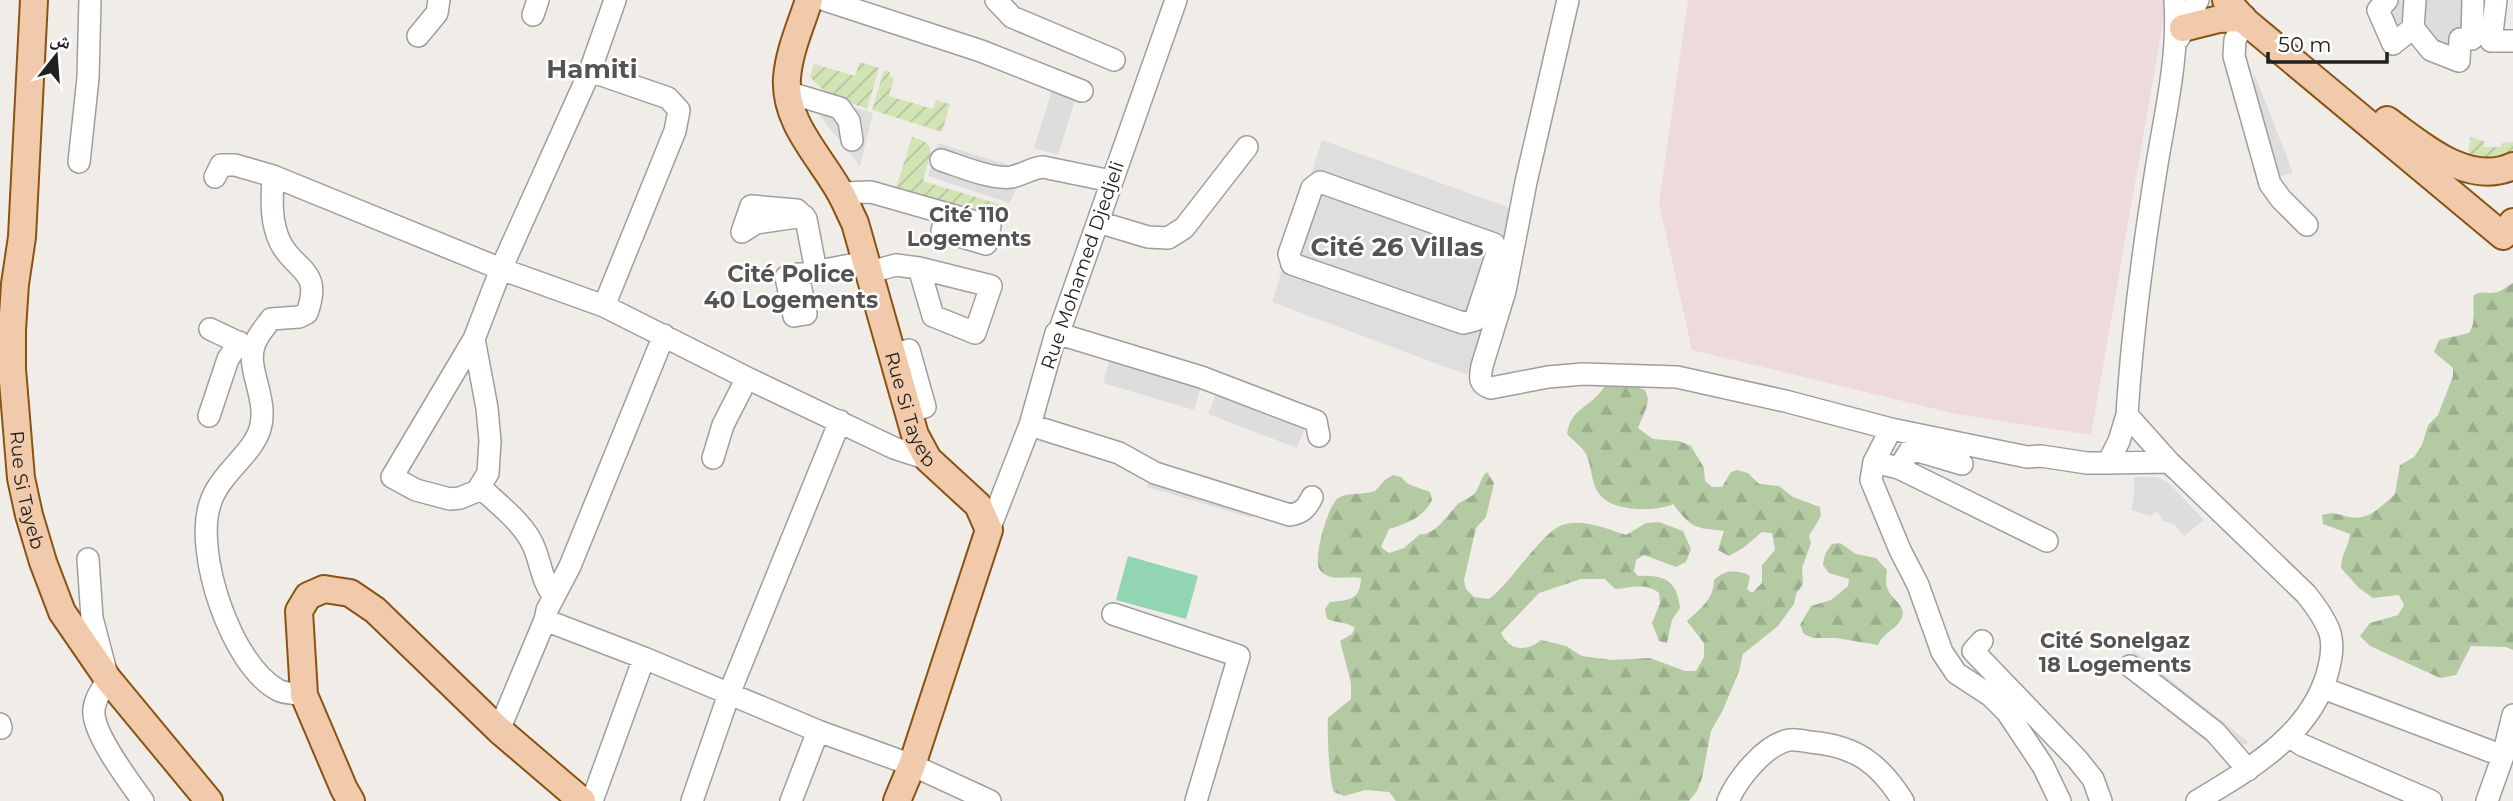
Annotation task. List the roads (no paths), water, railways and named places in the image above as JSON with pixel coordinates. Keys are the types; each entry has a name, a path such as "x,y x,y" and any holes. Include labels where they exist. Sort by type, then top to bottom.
{"main road":[{"name":"Rue Si Tayeb","path":"34,0 22,237 12,330 12,369 21,478 43,562 62,612 108,679 209,801"},
{"name":"Rue Si Tayeb","path":"809,0 792,51 787,92 794,115 810,148 841,193 855,223 915,435 928,459 978,505 989,530"},
{"path":"2179,37 2239,10"},
{"path":"2239,10 2384,119 2439,156 2472,170 2490,172 2513,167"},
{"path":"2239,10 2510,234"},
{"path":"897,801 912,765 989,530"},
{"path":"351,801 304,695 299,611 302,603 314,592 324,589 350,593 374,610 499,730 582,801"}],"street":[{"path":"79,162 88,78 90,0"},
{"path":"418,36 437,13 439,0"},
{"path":"474,339 488,408 488,473 477,491 450,499 416,490 392,477 474,339 501,269 590,71 615,0"},
{"path":"825,0 981,51 1082,91"},
{"path":"996,0 1013,18 1114,60"},
{"name":"Rue Mohamed Djedjeli","path":"989,530 1030,425 1056,333 1060,329 1176,0"},
{"path":"1568,0 1494,332 1482,366 1480,377 1485,386 1583,374 1677,377 1785,401 1891,429 2027,457 2041,456 2087,463 2169,462"},
{"path":"2108,463 2127,415 2129,368 2154,181 2179,37 2175,0"},
{"path":"2179,37 2198,0"},
{"path":"2387,0 2378,10 2393,44 2413,28"},
{"path":"2415,0 2413,28 2431,50 2459,61 2460,39 2472,39 2473,0"},
{"path":"2497,0 2491,41 2513,41"},
{"path":"2239,10 2234,56 2270,184 2280,199 2307,225"},
{"path":"590,71 668,98 679,110 675,131 604,306"},
{"path":"787,92 840,108 849,121 852,141"},
{"path":"1098,222 1149,237 1168,238 1184,229 1247,147"},
{"path":"941,160 998,177 1014,176 1043,167 1111,181"},
{"path":"215,177 221,165 235,165 273,176 501,269 604,306 894,448 928,459"},
{"path":"209,416 228,359 257,337 271,320 288,316 299,317 307,313 313,292 308,274 281,244 278,236 271,213 273,176"},
{"path":"1472,322 1478,315 1496,256 1494,244 1324,182 1314,185 1289,254 1292,264 1464,323 1472,322 1494,332"},
{"path":"841,193 871,192 947,214"},
{"path":"804,216 807,273 896,265 919,268"},
{"path":"210,329 245,346 252,360 263,408 260,432 220,482 211,500 205,520 208,557 223,614 236,643 258,673 279,691 304,695"},
{"path":"1056,333 1200,377 1316,421 1319,436"},
{"path":"499,730 547,610 570,566 664,335"},
{"path":"713,458 723,425 747,378"},
{"path":"2127,415 2169,462 2305,594 2320,611 2330,632 2332,648 2323,688 2295,741 2197,801"},
{"path":"692,801 729,694 840,421"},
{"path":"1030,425 1119,453 1154,473 1290,516 1307,507 1312,497"},
{"path":"1891,429 1874,461 1871,481 1918,585 1942,652 1956,673 1991,696 2007,712 2043,766 2060,801"},
{"path":"1899,468 1910,449 1962,464"},
{"path":"1874,461 1899,468 2048,541"},
{"path":"480,487 508,513 530,540 544,578 554,596"},
{"path":"88,559 92,618 108,679 94,705 94,716 99,732 143,801"},
{"path":"1112,614 1239,656 1196,801"},
{"path":"545,620 818,731 912,765 990,801"},
{"path":"1982,641 1973,651 2077,759 2093,779 2101,801"},
{"path":"592,801 644,658"},
{"path":"2130,666 2214,732 2248,770"},
{"path":"2323,688 2503,755"},
{"path":"2487,801 2513,715"},
{"path":"791,801 818,731"},
{"path":"1728,801 1746,772 1765,752 1789,740 1823,743 1853,750 1889,779 1903,801"},
{"path":"2295,741 2431,801"}],"district":[{"name":"Hamiti","path":"592,69"},
{"name":"Cité 110 Logements","path":"969,227"},
{"name":"Cité 26 Villas","path":"1397,247"},
{"name":"Cité Police 40 Logements","path":"791,287"},
{"name":"Cité Sonelgaz 18 Logements","path":"2115,653"}]}
